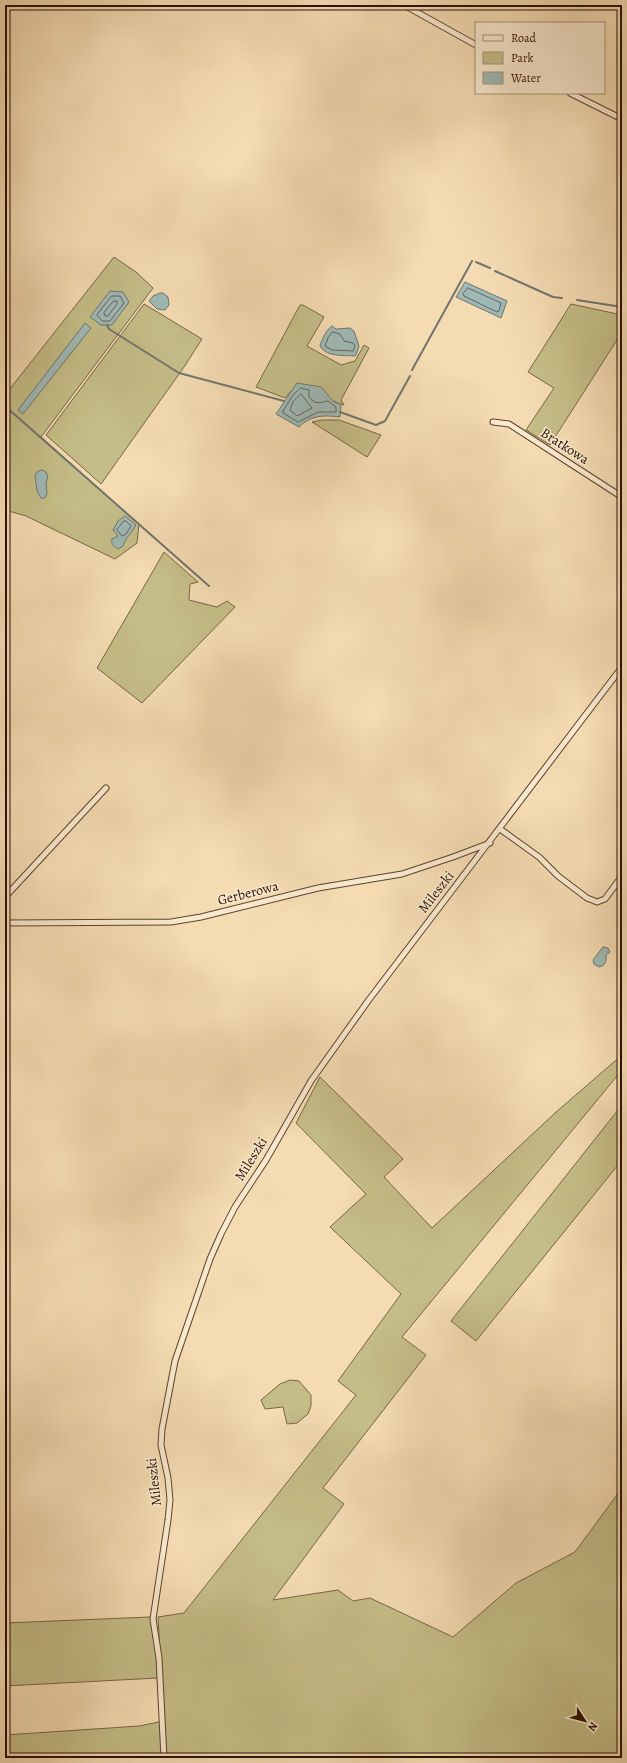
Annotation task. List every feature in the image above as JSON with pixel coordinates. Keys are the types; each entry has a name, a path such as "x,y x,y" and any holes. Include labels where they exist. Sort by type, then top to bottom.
{"street":[{"path":"404,5 475,44"},
{"path":"572,94 622,119"},
{"name":"Bratkowa","path":"494,422 509,424 622,497"},
{"name":"Mileszki","path":"164,1758 159,1658 154,1619 170,1500 162,1445 162,1429 175,1361 210,1259 235,1207 266,1160 311,1081 372,996 490,843 622,667"},
{"path":"5,897 106,788"},
{"path":"500,829 539,857 558,876 592,901 597,902 605,899 622,876"},
{"name":"Gerberowa","path":"5,923 171,922 201,917 318,888 402,874 490,843"}],"green space":[{"path":"114,257 136,272 153,288 41,437 139,524 137,543 115,559 26,516 5,510 5,395"},
{"path":"144,304 202,339 184,367 101,484 46,435"},
{"path":"571,304 622,315 622,332 550,445 526,430 554,388 528,372"},
{"path":"300,305 303,305 324,317 307,346 341,365 355,361 364,345 369,348 341,400 344,405 336,402 308,385 301,385 293,389 285,398 256,387"},
{"path":"322,420 339,420 381,435 367,457 312,422"},
{"path":"164,552 198,582 190,584 189,600 217,607 227,601 235,607 142,703 97,668"},
{"path":"622,1055 622,1070 402,1337 426,1355 323,1488 344,1504 273,1600 338,1590 353,1601 370,1598 453,1637 516,1583 575,1552 622,1488 622,1758 5,1758 5,1735 139,1726 164,1721 158,1617 184,1613 356,1395 338,1381 401,1294 330,1227 366,1194 296,1123 320,1077 403,1159 384,1177 432,1228 555,1113"},
{"path":"622,1105 622,1160 476,1341 451,1321"},
{"path":"290,1380 299,1381 311,1395 311,1406 308,1414 297,1423 287,1424 283,1407 265,1409 261,1400 280,1384"},
{"path":"150,1617 156,1651 158,1678 5,1686 5,1623"}],"water":[{"path":"465,282 507,301 501,318 456,297"},
{"path":"110,291 123,292 129,302 112,325 101,325 90,317"},
{"path":"163,293 168,297 169,305 165,310 157,309 149,301 153,296"},
{"path":"85,323 91,328 23,414 18,410"},
{"path":"332,326 336,329 350,328 354,331 359,346 356,355 334,355 325,352 322,349 320,345 321,342 326,332"},
{"path":"297,383 321,387 334,402 341,404 340,417 329,416 313,418 299,427 276,414"},
{"path":"42,470 46,472 48,477 46,483 47,494 45,498 41,498 37,491 35,475 38,471"},
{"path":"125,516 136,525 125,540 123,546 118,549 112,544 112,539 118,536 113,530 118,521"},
{"path":"603,947 608,948 610,952 606,955 606,961 604,964 599,967 594,964 593,960"}],"waterway":[{"path":"412,370 472,261"},
{"path":"476,262 490,268"},
{"path":"495,271 553,297 562,298"},
{"path":"577,300 622,307"},
{"path":"107,325 109,329 179,373 284,401"},
{"path":"340,412 376,425 385,421 410,376"},
{"path":"5,406 209,586"}]}
